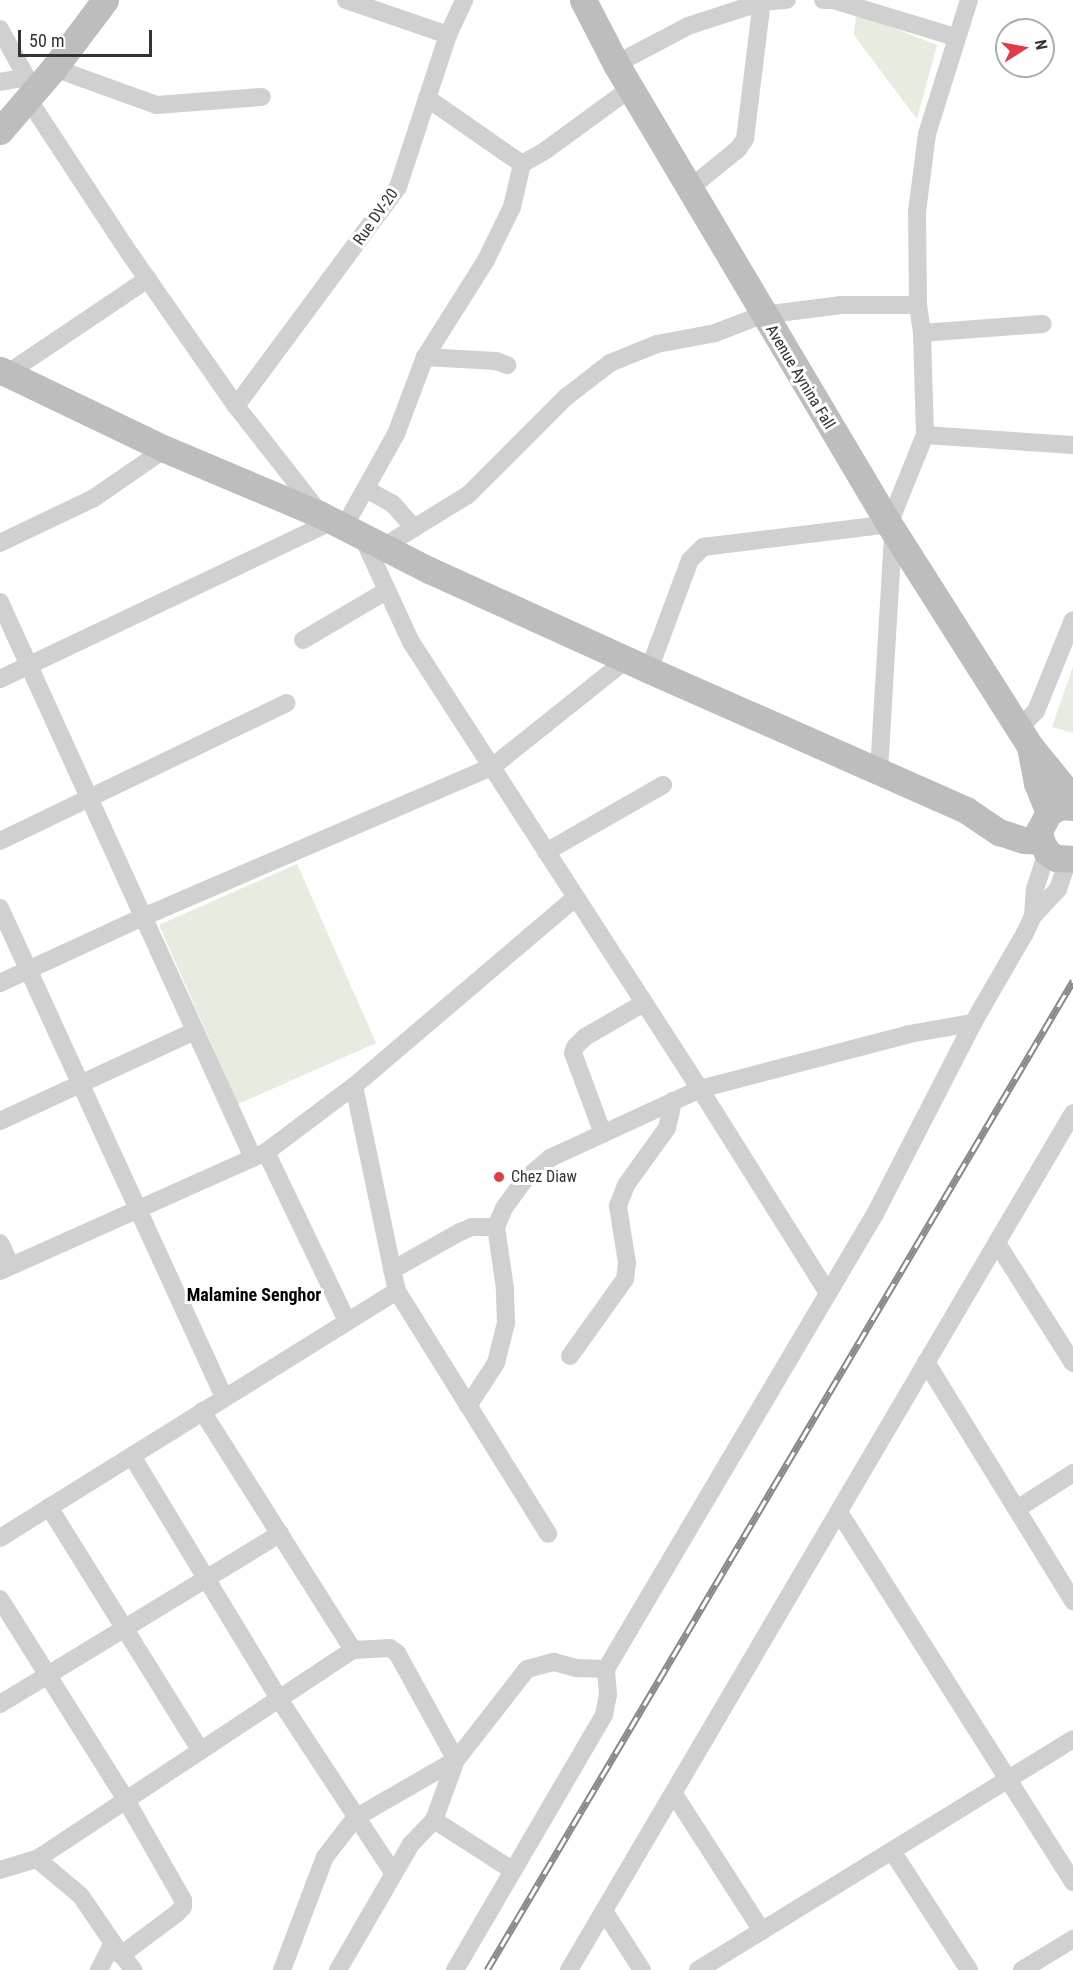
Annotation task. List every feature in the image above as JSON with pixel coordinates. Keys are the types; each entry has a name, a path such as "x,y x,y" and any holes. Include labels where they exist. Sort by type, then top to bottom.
{"street":[{"path":"0,131 30,89 54,68 105,0"},
{"path":"346,0 448,35"},
{"name":"Rue DV-20","path":"236,406 398,187 448,35 464,0"},
{"name":"Avenue Aynina Fall","path":"583,0 616,64 762,315 891,528 1024,737"},
{"path":"616,64 688,26 762,1 787,0"},
{"path":"823,0 833,0 955,37"},
{"path":"879,771 891,528 925,435 922,333 918,305 917,212 927,134 955,37 969,0"},
{"path":"690,188 738,149 745,139 762,1"},
{"path":"0,29 30,89 148,279 236,406 349,529 386,591 411,642 700,1089 828,1293"},
{"path":"54,68 157,105 262,97"},
{"path":"0,82 30,89"},
{"path":"349,529 366,489 396,434 425,357 486,260 512,207 522,164 546,150 630,88"},
{"path":"427,98 522,164"},
{"path":"3,374 148,279"},
{"path":"0,679 349,529 414,528 468,495 566,397 610,363 657,344 715,333 762,315 841,305 918,305"},
{"path":"922,333 1043,324"},
{"path":"425,357 496,361 507,365"},
{"path":"3,374 349,529 638,665 966,810 1058,832"},
{"path":"925,435 1073,446"},
{"path":"0,543 94,498 165,448"},
{"path":"366,489 393,504 414,528"},
{"path":"0,983 143,917 492,766 638,665 690,560 703,547 891,528"},
{"path":"303,640 386,591"},
{"path":"0,602 195,1031 347,1321"},
{"path":"455,1970 604,1715 608,1694 606,1669 875,1214 973,1023 1033,916 1035,889 1058,832 1037,783 1024,737 1073,620"},
{"path":"0,841 90,800 286,703"},
{"path":"546,852 663,785"},
{"path":"0,1243 5,1269 259,1155 354,1086 576,898"},
{"path":"0,908 224,1397"},
{"path":"603,1134 573,1053 575,1047 585,1038 644,1003"},
{"path":"468,1406 496,1363 506,1323 505,1288 496,1227 504,1208 524,1180 550,1158 700,1089 909,1034 973,1023"},
{"path":"0,1120 195,1031"},
{"path":"354,1086 397,1291 548,1534"},
{"path":"570,1356 625,1279 627,1263 618,1206 626,1185 667,1128 673,1101"},
{"path":"569,1970 1073,1113"},
{"path":"392,1270 472,1227 496,1227"},
{"path":"997,1243 1073,1363"},
{"path":"0,1538 397,1291"},
{"path":"926,1362 1073,1601"},
{"path":"202,1411 353,1650"},
{"path":"132,1456 279,1699 355,1818 394,1874"},
{"path":"1017,1509 1073,1473"},
{"path":"50,1507 201,1751"},
{"path":"839,1512 1073,1882"},
{"path":"0,1704 280,1534"},
{"path":"0,1599 126,1800 183,1900 183,1906 176,1914 117,1949 99,1970"},
{"path":"0,1870 37,1859 353,1650 390,1648 397,1653 456,1760"},
{"path":"338,1970 411,1844 434,1820 456,1760 527,1668 554,1662 576,1668 606,1669"},
{"path":"698,1970 1073,1739"},
{"path":"282,1970 325,1857 355,1818 456,1760"},
{"path":"674,1794 762,1930"},
{"path":"434,1820 512,1870"},
{"path":"892,1851 969,1970"},
{"path":"37,1859 81,1896 133,1970"},
{"path":"604,1911 642,1970"},
{"path":"1022,1970 1073,1939"}],"shaded area":[{"path":"856,13 937,45 917,119 854,35"},
{"path":"1073,667 1073,733 1052,727"},
{"path":"297,864 376,1043 238,1104 159,925"}],"railway":[{"path":"487,1970 1073,981"}],"place":[{"name":"Chez Diaw","path":"499,1177"}],"district":[{"name":"Malamine Senghor","path":"254,1295"}]}
